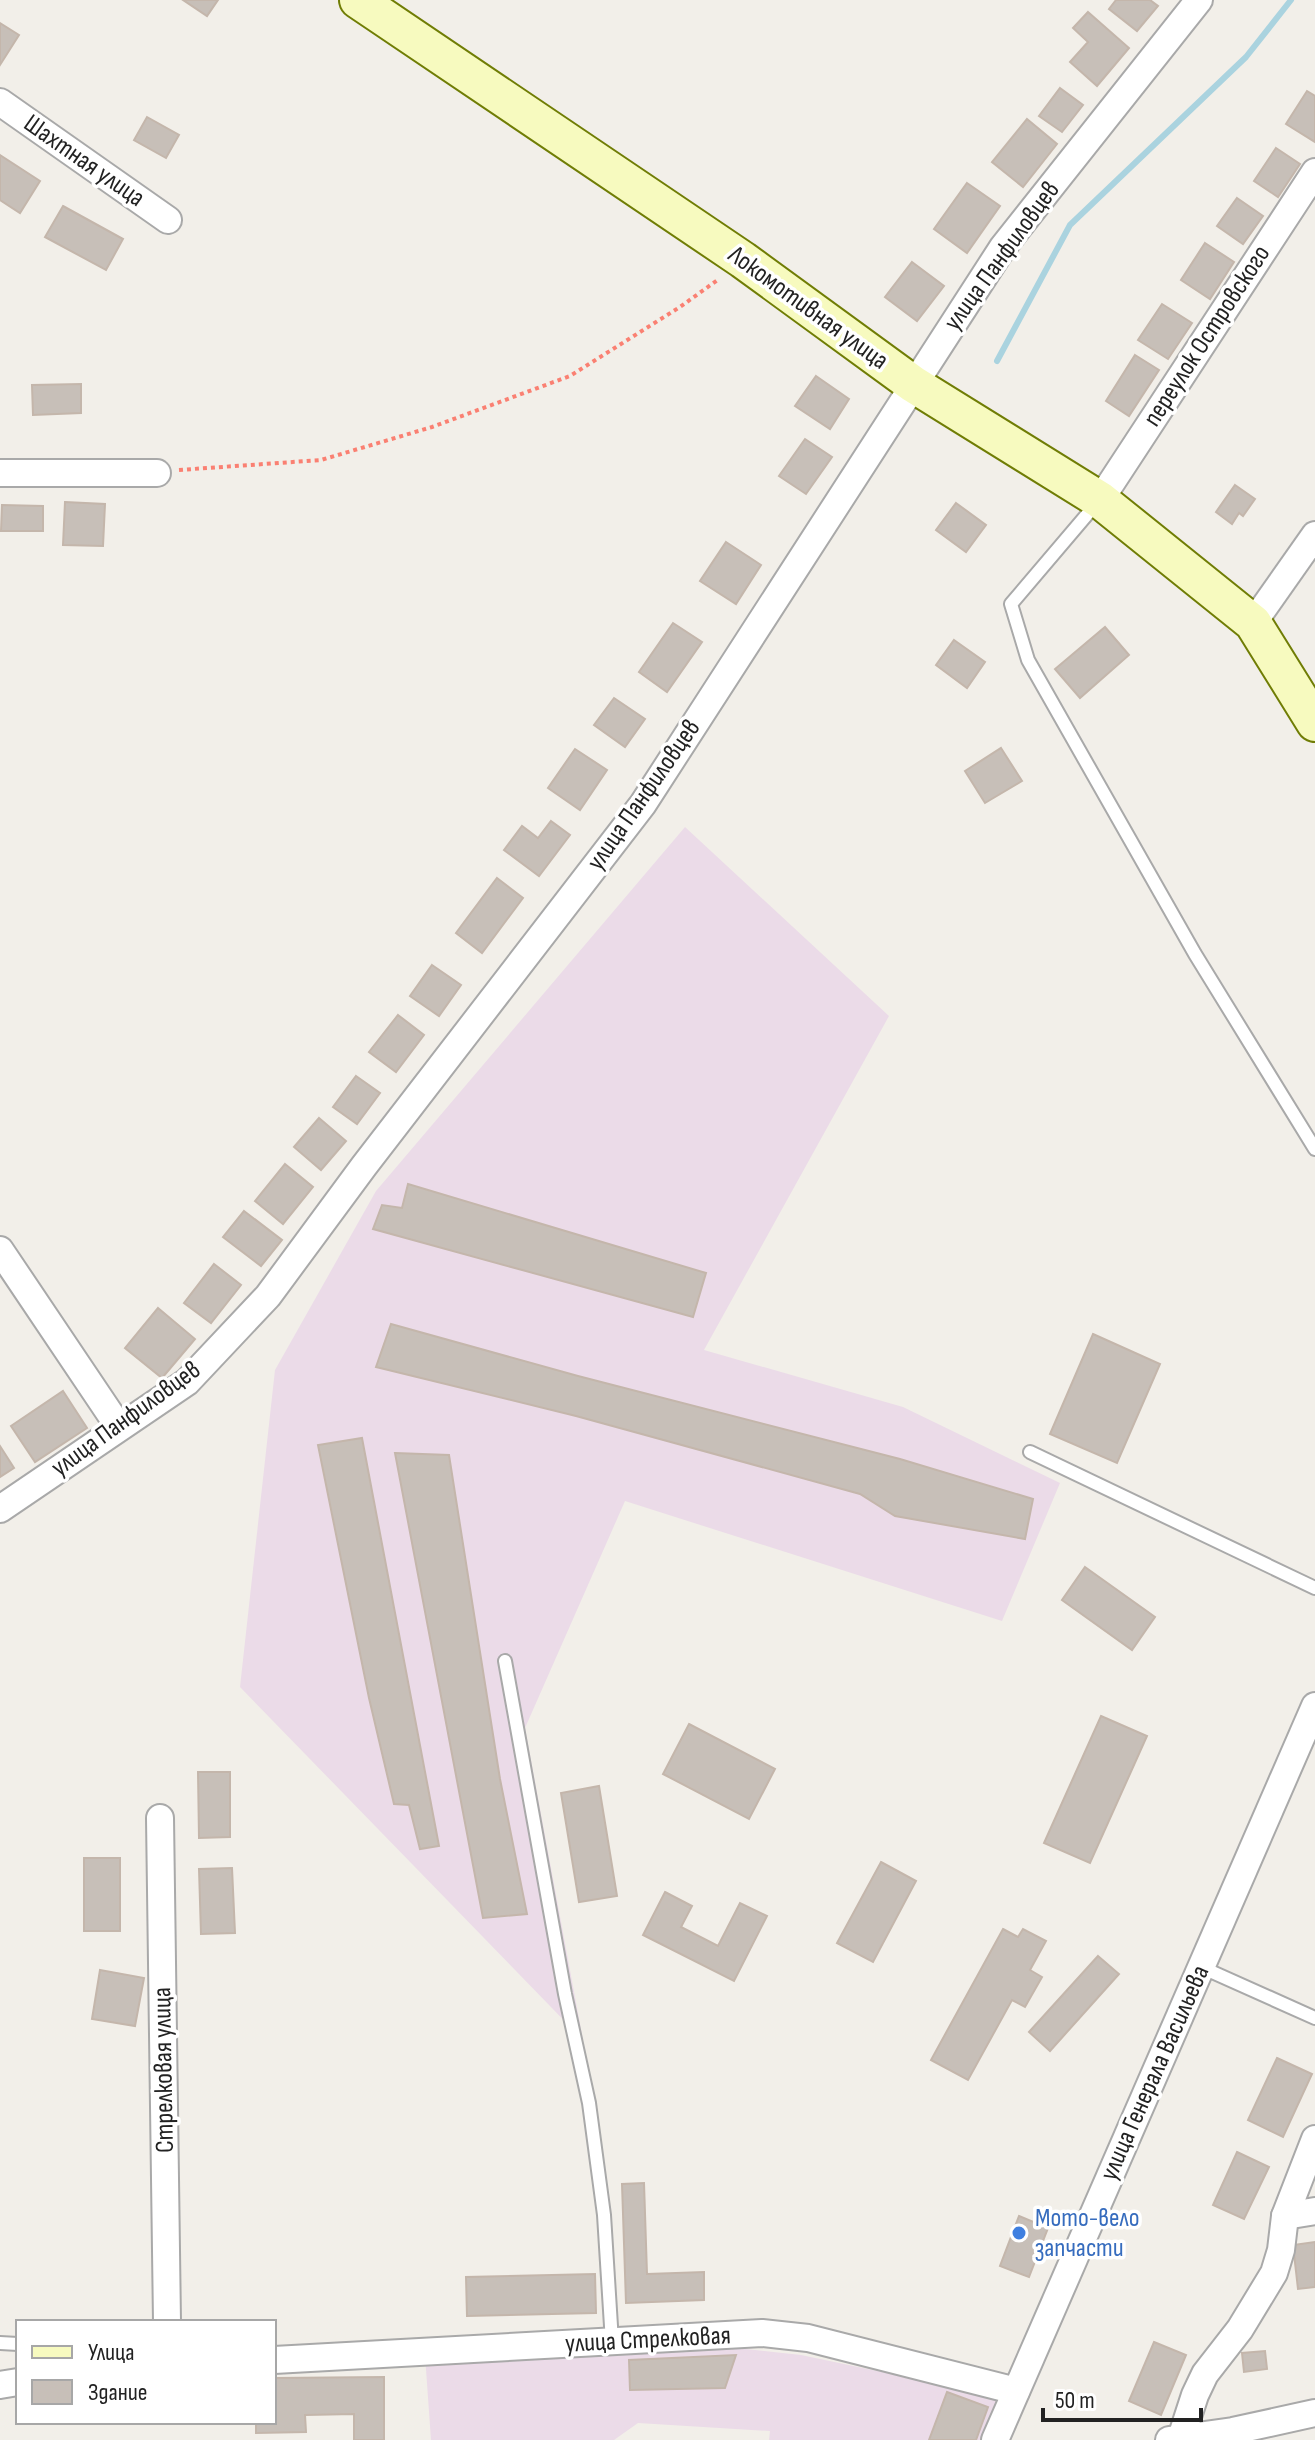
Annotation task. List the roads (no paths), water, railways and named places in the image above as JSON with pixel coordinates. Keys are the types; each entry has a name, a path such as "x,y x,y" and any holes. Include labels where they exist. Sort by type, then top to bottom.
{"main road":[{"name":"Локомотивная улица","path":"358,0 743,260 913,384 1100,500 1253,623 1315,723"}],"street":[{"name":"улица Панфиловцев","path":"0,1509 187,1382 268,1296 364,1166 643,804 1003,247 1199,0"},
{"name":"Шахтная улица","path":"0,102 168,220"},
{"name":"переулок Островского","path":"1100,500 1315,172"},
{"path":"0,473 157,473"},
{"path":"1253,623 1315,535"},
{"path":"0,1250 119,1427"},
{"name":"улица Генерала Васильева","path":"995,2440 1315,1706"},
{"name":"Стрелковая улица","path":"160,1818 167,2320"},
{"path":"1315,2139 1285,2216 1281,2250 1274,2273 1240,2329 1205,2374 1175,2439 1234,2436 1315,2413"},
{"path":"1285,2216 1315,2211"},
{"name":"улица Стрелковая","path":"276,2360 762,2333 808,2338 1016,2391"}],"lane":[{"path":"1100,500 1011,604 1028,660 1195,954 1315,1149"},
{"path":"1030,1452 1315,1588"},
{"path":"505,1661 565,1994 589,2103 604,2215 612,2342"},
{"path":"1201,1967 1315,2018"}],"waterway":[{"path":"997,361 1070,225 1246,57 1291,0"}],"place":[{"name":"Мото-вело запчасти","path":"1019,2233"}]}
